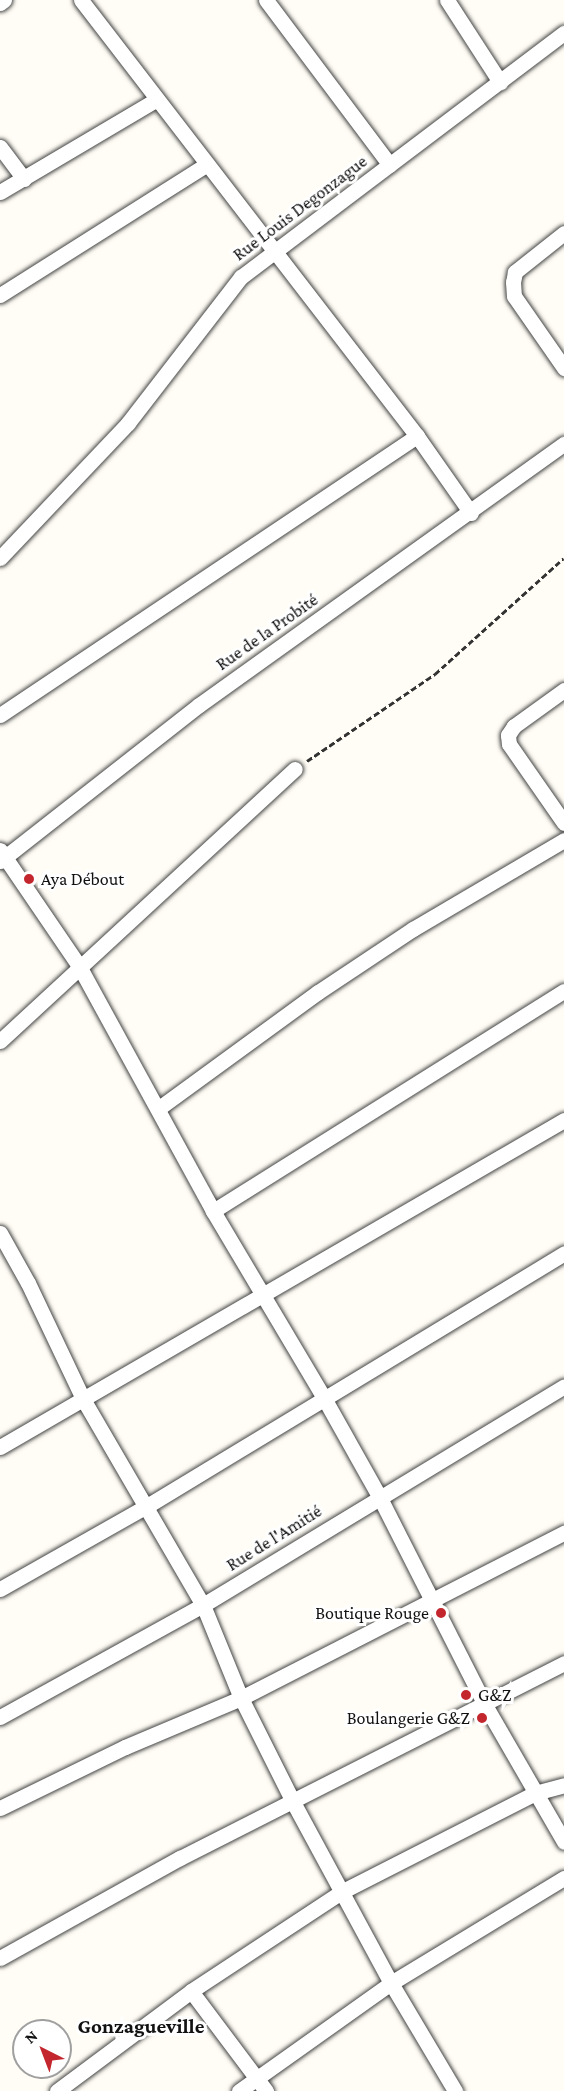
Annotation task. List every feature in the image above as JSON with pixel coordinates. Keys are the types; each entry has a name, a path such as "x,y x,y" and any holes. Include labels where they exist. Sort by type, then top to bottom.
{"street":[{"path":"0,3 4,0"},
{"path":"81,0 417,436 471,513"},
{"path":"266,0 390,165"},
{"path":"447,0 500,82"},
{"name":"Rue Louis Degonzague","path":"0,558 128,423 210,314 242,277 273,249 390,165 564,33"},
{"path":"0,192 157,99"},
{"path":"0,147 24,179"},
{"path":"0,295 207,164"},
{"path":"564,233 515,272 513,282 514,296 564,368"},
{"path":"0,715 417,436"},
{"name":"Rue de la Probité","path":"2,856 199,705 471,513 564,444"},
{"path":"564,690 508,735 509,744 564,823"},
{"path":"0,1041 295,769"},
{"path":"159,1108 318,992 413,929 564,840"},
{"path":"2,856 79,966 159,1108 213,1211 379,1496 484,1705 564,1842"},
{"path":"213,1211 564,991"},
{"path":"0,1447 263,1297 564,1120"},
{"path":"0,1233 28,1283 83,1400 203,1605 241,1698 293,1802 391,1983 456,2091"},
{"path":"0,1589 147,1506 564,1253"},
{"name":"Rue de l'Amitié","path":"0,1717 203,1605 379,1496 564,1386"},
{"path":"0,1808 125,1747 241,1698 564,1533"},
{"path":"0,1958 180,1858 564,1663"},
{"path":"57,2091 191,1991 341,1892 535,1793 564,1785"},
{"path":"238,2091 391,1983 564,1878"},
{"path":"191,1991 266,2091"}],"path":[{"path":"295,769 435,674 564,558"}],"place":[{"name":"Aya Débout","path":"29,879"},
{"name":"Boutique Rouge","path":"441,1613"},
{"name":"G&Z","path":"466,1695"},
{"name":"Boulangerie G&Z","path":"482,1718"}],"district":[{"name":"Gonzagueville","path":"141,2026"}]}
